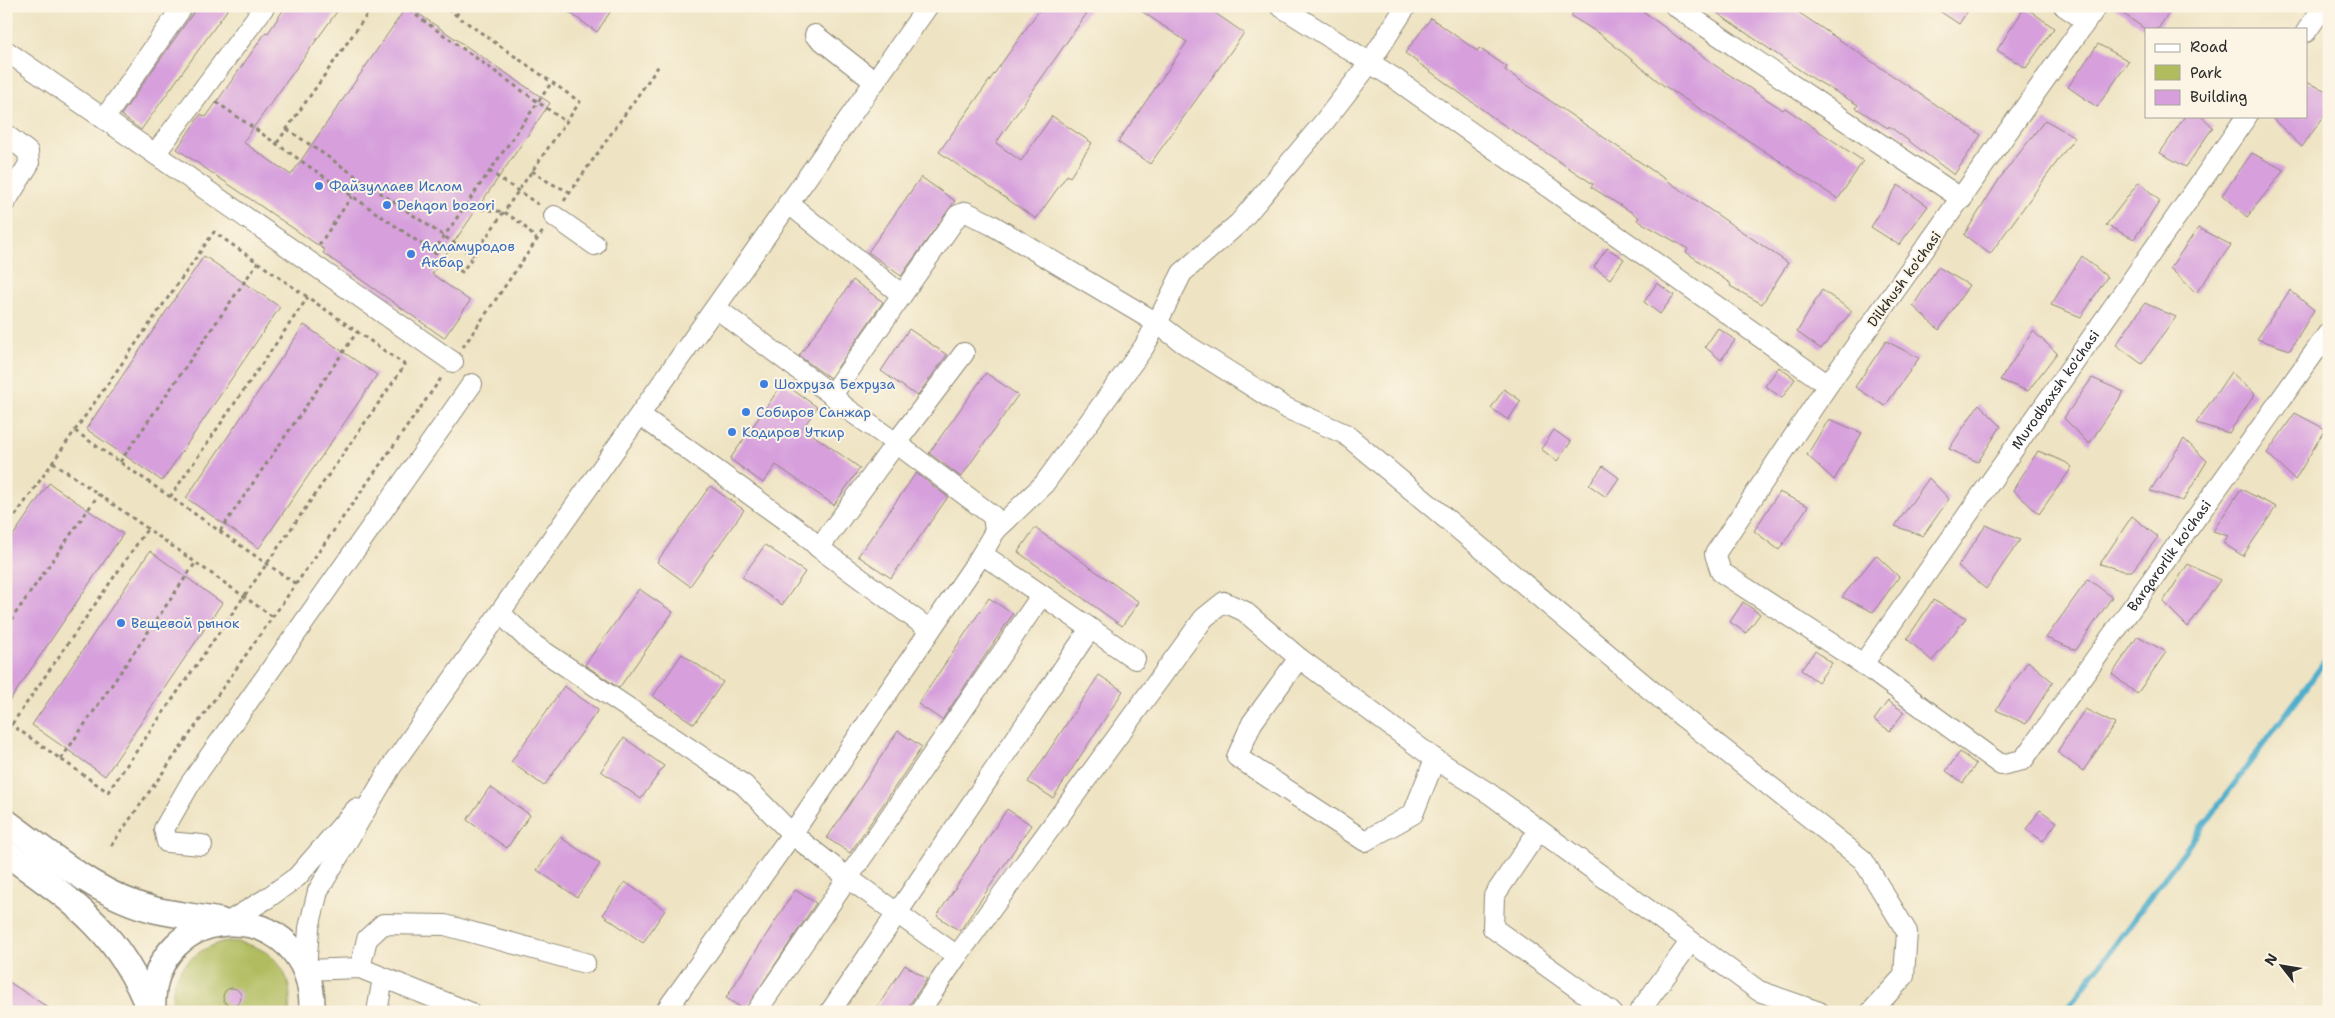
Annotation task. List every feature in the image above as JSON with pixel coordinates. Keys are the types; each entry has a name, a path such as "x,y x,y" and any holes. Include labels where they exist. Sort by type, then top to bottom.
{"main road":[{"path":"6,822 79,875 103,890 130,902 155,910 256,925 275,934 291,947 306,970 312,999 312,1012"},
{"path":"6,853 70,898 109,936 127,962 152,1012"},
{"path":"152,1012 152,1000 157,978 166,958 175,946 200,929 228,922"}],"street":[{"path":"104,119 182,6"},
{"path":"155,154 265,6"},
{"path":"469,1012 360,968 306,970 309,928 318,891 391,767 928,6"},
{"path":"1280,6 1369,64 1394,78 1828,385"},
{"path":"1675,6 1962,199"},
{"path":"2064,6 2091,14"},
{"path":"2308,29 2324,6"},
{"path":"670,1010 792,834 996,531 1044,484 1144,347 1182,273 1239,222 1324,122 1369,64 1398,9"},
{"name":"Dilkhush ko'chasi","path":"1863,664 1721,572 1715,554 1828,385 1962,199 2091,14"},
{"path":"815,35 875,82"},
{"path":"6,51 453,362"},
{"name":"Murodbaxsh ko'chasi","path":"1863,664 2246,118"},
{"path":"6,134 28,152 29,164 6,201"},
{"path":"788,203 902,295"},
{"path":"832,395 958,215 966,212 992,225 1157,323 1182,342 1286,408 1345,434 1684,718 1862,860 1907,932 1904,976 1871,1012"},
{"path":"554,216 595,244"},
{"path":"716,308 832,395 846,408 993,516 996,531"},
{"name":"Barqarorlik ko'chasi","path":"1863,664 2001,765 2023,760 2329,332"},
{"path":"819,548 964,353"},
{"path":"202,845 168,842 164,829 190,784 472,384"},
{"path":"640,416 803,533 819,548 930,630"},
{"path":"982,554 1135,660"},
{"path":"756,1012 1040,596"},
{"path":"919,1012 957,956 1204,618 1224,602 1244,611 1299,658 1435,759 1490,794 1759,991 1820,1012"},
{"path":"500,613 534,645 744,786 792,834 848,878 957,956"},
{"path":"830,1012 1090,629"},
{"path":"1299,658 1252,723 1237,757 1365,841 1413,814 1435,759"},
{"path":"228,922 297,877 391,767"},
{"path":"1539,830 1494,896 1493,928 1611,1012"},
{"path":"360,968 367,939 383,924 445,925 585,963"},
{"path":"1639,1012 1691,941"},
{"path":"378,1012 383,978"}],"path":[{"path":"277,143 373,6"},
{"path":"403,6 566,122"},
{"path":"201,92 462,272 580,102 443,6"},
{"path":"456,16 462,6"},
{"path":"112,846 660,64"},
{"path":"433,252 552,82"},
{"path":"287,129 443,238 473,256"},
{"path":"489,171 554,216"},
{"path":"532,171 550,183 570,192"},
{"path":"308,261 352,196"},
{"path":"465,207 504,212 522,224 537,240"},
{"path":"6,530 214,232 405,366 108,792 6,720"},
{"path":"120,462 258,262"},
{"path":"170,497 308,297"},
{"path":"220,531 357,332"},
{"path":"75,431 296,584"},
{"path":"53,462 273,617"},
{"path":"6,627 99,494"},
{"path":"12,724 148,528"},
{"path":"62,759 196,562"}],"green space":[{"path":"227,941 255,947 276,961 288,983 290,996 289,1012 174,1012 172,998 174,986 184,965 203,950"}],"building":[{"path":"195,6 230,6 141,130 121,115 193,13"},
{"path":"286,6 341,6 243,142 291,175 407,6 550,103 432,274 470,301 444,338 323,253 325,250 177,149 201,114 206,117"},
{"path":"560,6 614,6 597,32"},
{"path":"1042,6 1092,6 996,143 1021,161 1052,116 1092,143 1070,177 1067,175 1036,219 939,152"},
{"path":"1134,6 1205,6 1244,33 1150,164 1118,142 1187,42"},
{"path":"1578,6 1636,6 1716,66 1783,110 1785,108 1863,161 1838,199 1663,85 1600,34 1571,16"},
{"path":"1707,6 1789,6 1981,135 1954,175 1889,126 1888,128 1856,108 1858,105 1804,73"},
{"path":"1932,6 1971,6 1959,24"},
{"path":"2112,6 2173,6 2159,28 2145,29"},
{"path":"2025,7 2054,28 2026,68 1997,50"},
{"path":"1431,18 1477,51 1479,48 1507,67 1505,70 1788,263 1762,304 1730,286 1731,284 1686,252 1688,249 1637,220 1639,217 1591,187 1593,184 1498,121 1405,53"},
{"path":"2098,44 2129,61 2097,107 2068,87"},
{"path":"2308,83 2329,92 2329,109 2302,147 2272,118 2308,118"},
{"path":"2184,118 2203,118 2213,127 2186,167 2160,153"},
{"path":"2045,120 2075,137 1990,254 1964,235 2000,178"},
{"path":"2252,153 2284,170 2247,217 2222,195"},
{"path":"921,177 955,201 901,276 868,252"},
{"path":"2139,182 2160,201 2134,239 2106,225"},
{"path":"1898,185 1928,206 1899,245 1871,227"},
{"path":"2198,228 2231,245 2196,293 2170,268"},
{"path":"1607,248 1624,259 1610,279 1594,267"},
{"path":"204,256 280,307 162,481 86,429"},
{"path":"2082,256 2107,277 2081,317 2051,305"},
{"path":"1938,267 1969,285 1939,330 1913,306"},
{"path":"853,280 883,302 830,378 799,356"},
{"path":"1657,283 1674,295 1660,314 1644,302"},
{"path":"1822,290 1852,311 1821,349 1797,332"},
{"path":"2290,290 2314,310 2290,350 2257,339"},
{"path":"2145,303 2176,317 2142,364 2116,345"},
{"path":"304,325 377,375 259,548 186,498"},
{"path":"1718,328 1735,340 1721,360 1705,347"},
{"path":"909,329 947,355 917,396 881,371"},
{"path":"2033,331 2057,353 2028,391 2000,380"},
{"path":"1886,341 1919,358 1885,406 1855,387"},
{"path":"1779,367 1795,379 1782,398 1765,386"},
{"path":"2231,372 2255,394 2229,433 2196,423"},
{"path":"986,373 1018,395 961,477 929,453"},
{"path":"2092,378 2124,392 2089,444 2064,418"},
{"path":"783,383 817,407 803,428 860,468 834,505 776,465 763,483 730,459"},
{"path":"1504,389 1521,401 1508,420 1491,408"},
{"path":"1979,404 2001,426 1978,462 1949,449"},
{"path":"2295,413 2325,429 2295,480 2267,453"},
{"path":"1829,419 1862,433 1834,480 1807,455"},
{"path":"1554,430 1571,442 1557,461 1541,449"},
{"path":"2184,439 2207,461 2183,501 2150,491"},
{"path":"2038,451 2065,462 2072,467 2039,514 2013,490"},
{"path":"1603,466 1619,478 1606,497 1589,485"},
{"path":"916,473 948,497 891,578 858,556"},
{"path":"1929,478 1949,499 1923,536 1895,526"},
{"path":"49,483 123,534 6,706 6,546"},
{"path":"710,486 744,510 690,586 657,562"},
{"path":"2241,489 2276,507 2243,556 2223,543 2228,536 2213,531"},
{"path":"1779,492 1808,506 1779,550 1754,531"},
{"path":"2132,516 2158,537 2132,571 2124,571 2100,564"},
{"path":"1986,525 2020,540 1986,589 1958,566"},
{"path":"1035,528 1139,602 1122,626 1018,552"},
{"path":"765,545 805,572 782,605 742,577"},
{"path":"150,551 222,603 105,776 32,725"},
{"path":"1876,555 1899,577 1873,612 1842,597"},
{"path":"2188,564 2220,580 2188,627 2163,602"},
{"path":"2088,579 2112,597 2076,650 2046,638"},
{"path":"639,589 673,612 619,688 585,665"},
{"path":"989,598 1013,614 942,720 918,704"},
{"path":"1933,600 1966,618 1932,661 1907,639"},
{"path":"1743,602 1760,614 1746,633 1730,622"},
{"path":"2138,636 2166,652 2137,694 2112,674"},
{"path":"1815,651 1832,663 1818,682 1801,670"},
{"path":"682,654 723,682 694,724 653,696"},
{"path":"2028,661 2053,682 2026,724 1996,710"},
{"path":"1099,675 1123,691 1053,798 1028,782"},
{"path":"564,686 598,710 544,786 511,762"},
{"path":"1888,701 1904,712 1890,731 1874,720"},
{"path":"2085,709 2115,724 2083,771 2057,752"},
{"path":"898,731 922,747 850,853 827,838"},
{"path":"624,738 664,766 641,799 601,771"},
{"path":"1960,752 1976,764 1963,783 1946,771"},
{"path":"490,787 530,815 507,848 467,820"},
{"path":"1007,809 1031,825 960,931 937,916"},
{"path":"2040,810 2057,822 2043,841 2026,829"},
{"path":"560,837 600,864 577,897 537,870"},
{"path":"625,882 665,910 643,943 603,915"},
{"path":"795,890 816,903 745,1010 726,998"},
{"path":"905,965 927,979 909,1005 907,1012 874,1012"},
{"path":"6,980 55,1012 6,1012"},
{"path":"228,988 236,988 241,993 239,1004 228,1006 223,1001 223,993"}],"waterway":[{"path":"2065,1012 2329,656"}],"place":[{"name":"Файзуллаев Ислом","path":"319,186"},
{"name":"Dehqon bozori","path":"387,205"},
{"name":"Алламуродов Акбар","path":"411,254"},
{"name":"Шохруза Бехруза","path":"764,384"},
{"name":"Собиров Санжар","path":"746,412"},
{"name":"Кодиров Уткир","path":"732,432"},
{"name":"Вещевой рынок","path":"121,623"}]}
